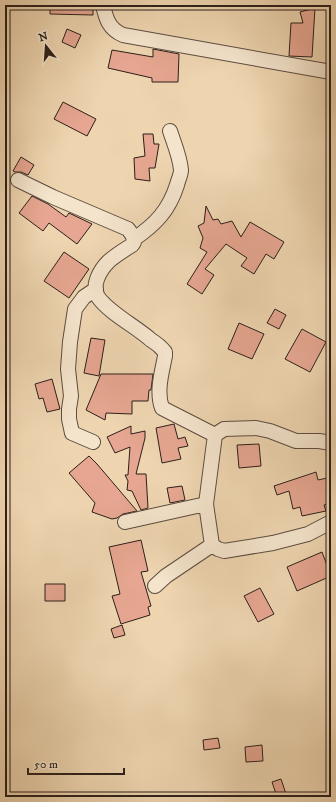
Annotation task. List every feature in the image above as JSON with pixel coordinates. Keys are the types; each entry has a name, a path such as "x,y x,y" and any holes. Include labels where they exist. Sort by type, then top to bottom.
{"street":[{"path":"103,5 105,16 110,26 116,32 123,35 331,72"},
{"path":"170,131 179,158 181,170 172,200 164,213 148,230 134,239 132,245 108,262 96,281 96,289 98,297 145,334 165,352 166,356 161,378 159,397 162,408 215,435"},
{"path":"18,180 66,203 128,229 134,239"},
{"path":"93,442 72,434 69,409 71,396 68,369 75,309 84,297 96,289"},
{"path":"331,443 319,441 296,441 270,431 256,428 224,429 215,435 206,504 212,545 224,551 273,543 308,534 331,522"},
{"path":"125,522 206,504"},
{"path":"155,586 166,576 212,545"}],"building":[{"path":"50,5 93,5 93,15 50,14"},
{"path":"315,8 312,57 289,56 291,23 303,23 300,12"},
{"path":"67,29 81,35 75,48 62,42"},
{"path":"153,49 179,54 178,82 152,82 152,78 108,68 112,50 153,57"},
{"path":"63,102 96,119 87,136 54,119"},
{"path":"143,134 153,134 154,144 159,144 155,168 149,168 150,181 135,179 134,158 145,156"},
{"path":"21,157 34,165 28,175 13,171"},
{"path":"32,196 48,204 66,217 69,213 92,224 77,244 49,223 43,231 19,213"},
{"path":"206,206 213,220 218,219 221,224 232,221 241,237 250,222 284,242 274,259 266,254 254,274 241,266 247,258 226,244 205,269 214,275 202,294 187,284 207,252 200,248 203,238 198,226 204,223"},
{"path":"64,252 89,269 69,298 44,281"},
{"path":"275,309 286,315 279,329 267,323"},
{"path":"239,323 264,334 252,359 228,349"},
{"path":"302,329 326,342 310,372 285,359"},
{"path":"91,338 105,340 99,376 84,373"},
{"path":"101,374 153,374 148,401 132,401 132,414 106,413 105,420 86,410"},
{"path":"52,379 60,409 47,412 43,398 39,399 35,384"},
{"path":"174,424 178,439 185,437 188,446 178,448 181,459 162,463 156,428"},
{"path":"131,426 131,434 145,431 145,438 136,474 146,474 148,508 141,510 132,491 127,490 128,481 125,475 128,475 130,447 115,453 107,437"},
{"path":"259,444 261,466 239,468 237,445"},
{"path":"89,456 137,511 123,514 112,519 92,512 95,503 69,473"},
{"path":"316,472 318,480 327,478 331,503 324,505 326,511 302,516 300,507 293,509 289,491 277,495 274,486"},
{"path":"182,486 185,500 170,503 167,488"},
{"path":"141,540 148,571 141,572 151,606 148,607 150,615 121,624 112,596 120,594 109,547"},
{"path":"322,552 331,576 297,591 287,567"},
{"path":"45,584 65,584 65,601 45,601"},
{"path":"260,588 274,614 258,622 244,596"},
{"path":"122,625 125,635 114,638 111,629"},
{"path":"218,738 220,748 204,750 203,740"},
{"path":"262,745 263,761 246,762 245,747"},
{"path":"281,779 287,797 277,797 272,782"}]}
